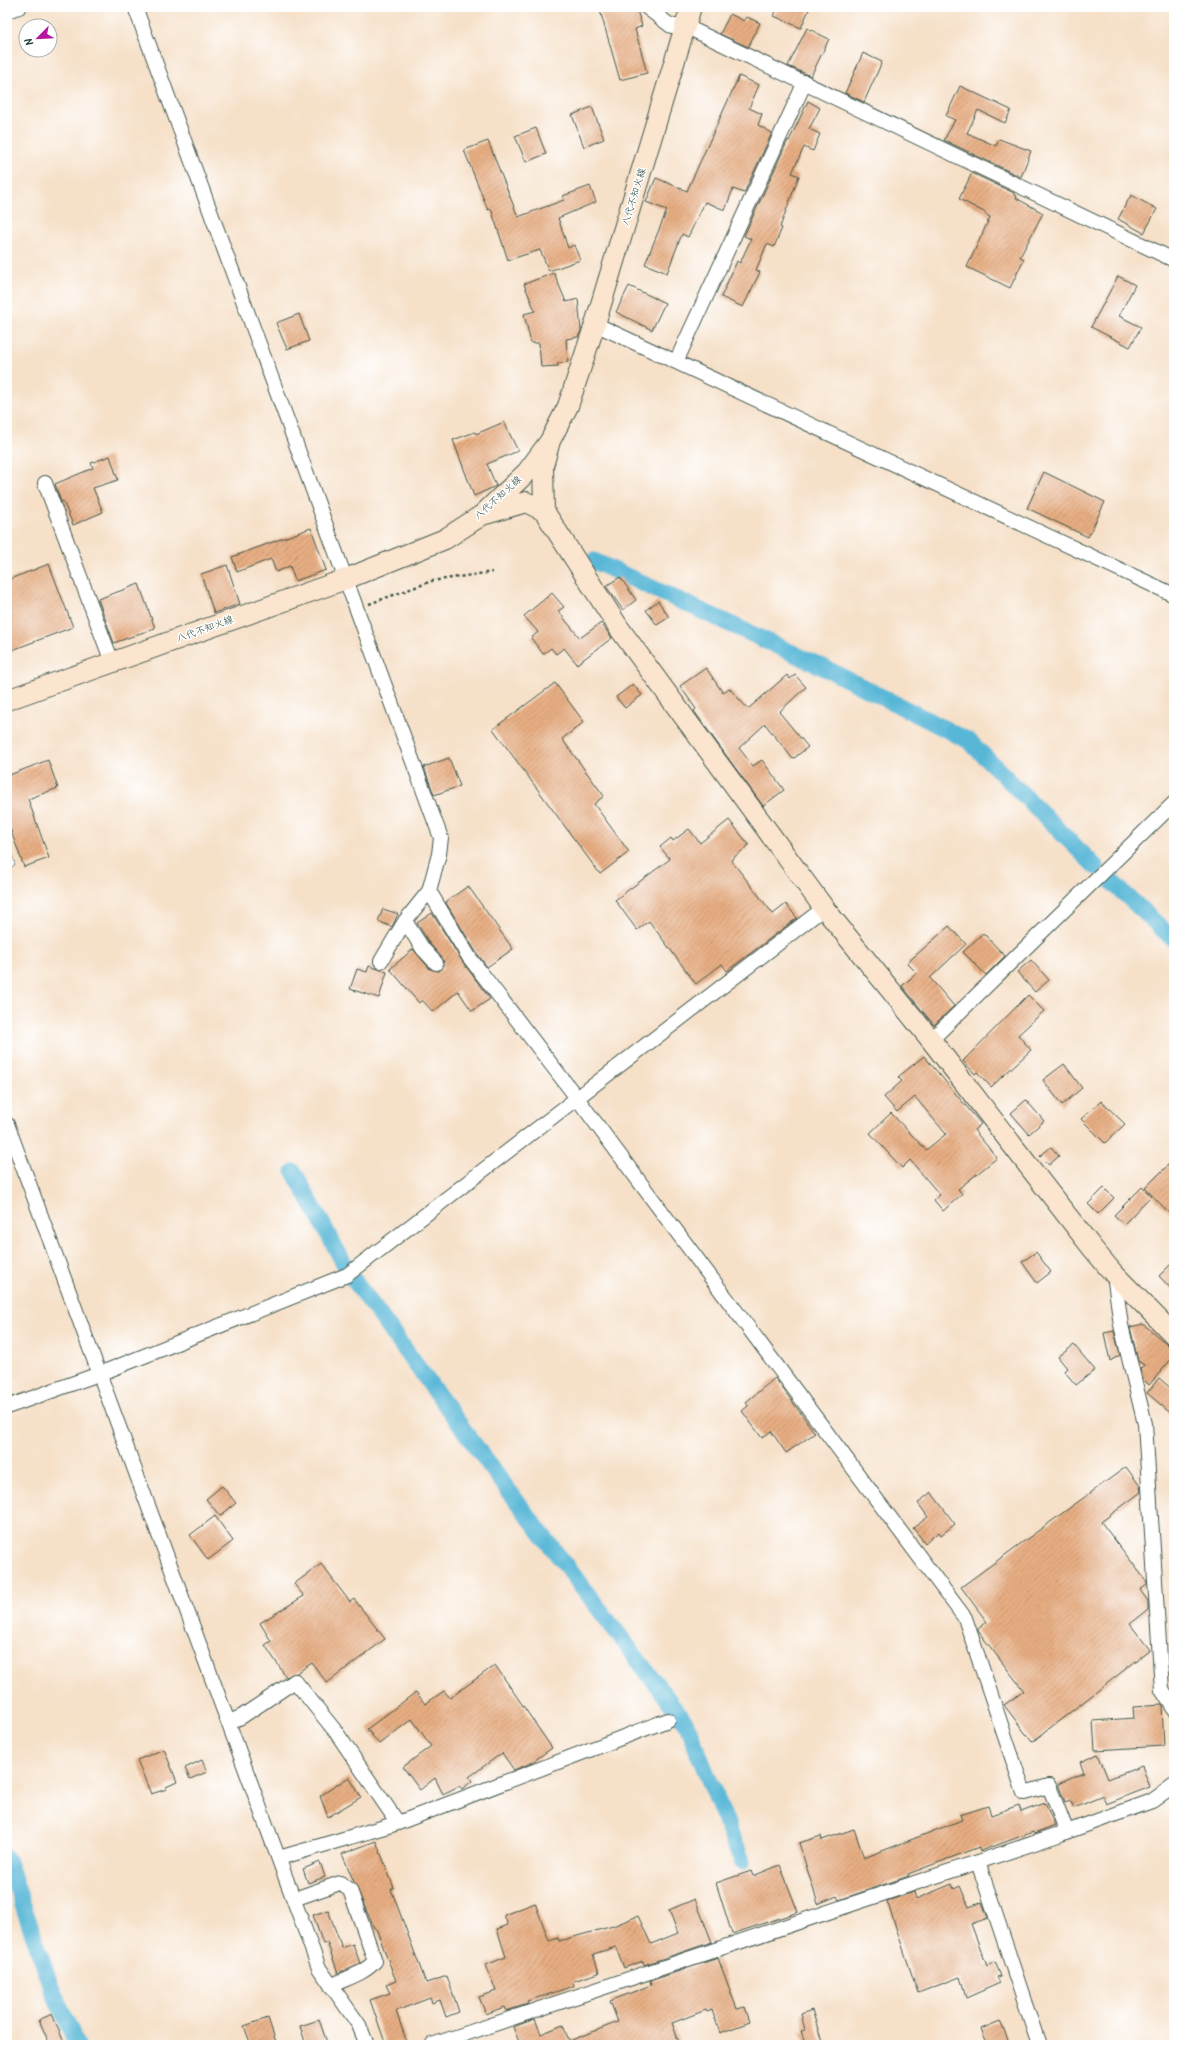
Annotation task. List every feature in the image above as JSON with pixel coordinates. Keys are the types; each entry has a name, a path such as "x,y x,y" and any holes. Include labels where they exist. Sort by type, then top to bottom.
{"street":[{"path":"7,11 19,7"},
{"path":"135,7 441,838 439,854 429,891 405,921 381,961"},
{"path":"646,7 671,26 685,26 805,82 1174,260"},
{"name":"八代不知火線","path":"7,700 346,579 445,539 482,515 527,472 550,441 568,406 595,324 691,7"},
{"path":"676,362 805,82"},
{"path":"595,324 1174,595"},
{"path":"544,511 543,466 550,441"},
{"path":"45,483 112,662"},
{"path":"482,515 526,502 544,511 619,628 824,908 931,1040 1114,1274 1174,1335"},
{"path":"931,1040 1174,803"},
{"path":"429,891 469,957 577,1098 965,1618 1024,1793 1049,1786 1067,1832"},
{"path":"7,1407 100,1374 346,1275 824,908"},
{"path":"405,921 422,949 436,963"},
{"path":"7,1124 319,1968 359,2025 367,2045"},
{"path":"1114,1274 1122,1325 1145,1424 1162,1690 1174,1709"},
{"path":"229,1722 241,1718 295,1681 336,1732 398,1823"},
{"path":"279,1858 398,1823 668,1720"},
{"path":"439,2044 1067,1832 1152,1801 1174,1785"},
{"path":"978,1862 1039,2045"},
{"path":"294,1899 340,1883 350,1890 375,1961 368,1970 347,1977 331,1986"}],"lane":[{"path":"7,852 11,863"}],"path":[{"path":"356,608 432,581 492,572"}],"building":[{"path":"599,7 636,7 642,26 635,29 647,73 620,80"},
{"path":"778,7 810,7 801,28 774,16"},
{"path":"730,14 744,21 747,17 760,23 748,47 720,34"},
{"path":"807,28 829,39 811,76 788,66"},
{"path":"863,53 882,62 864,102 845,93"},
{"path":"739,76 759,85 749,108 762,114 758,125 772,133 744,193 733,189 725,210 705,202 688,237 682,234 667,273 645,264 667,210 646,202 656,178 687,191"},
{"path":"960,86 1011,110 1005,123 978,110 967,133 996,146 999,139 1031,151 1021,177 944,140 955,120 946,116"},
{"path":"808,101 820,108 809,129 820,134 813,151 804,147 792,173 799,176 780,227 782,228 774,247 767,244 756,270 760,272 743,307 721,297 737,261 740,263 751,239 744,236 788,140 789,141"},
{"path":"592,107 604,139 584,147 572,115"},
{"path":"536,128 546,154 526,162 515,136"},
{"path":"488,141 518,217 564,200 563,196 590,186 596,202 558,218 568,248 574,245 580,260 549,271 540,250 508,260 491,209 488,210 464,150"},
{"path":"972,173 1014,193 1014,195 1017,196 1016,198 1043,213 1020,257 1024,259 1010,288 967,267 990,217 985,214 986,213 959,199"},
{"path":"1131,195 1157,209 1144,233 1118,219"},
{"path":"554,273 566,302 578,299 581,331 578,337 566,339 568,362 558,363 558,366 541,367 539,343 531,343 524,314 535,311 524,284"},
{"path":"1118,276 1135,285 1119,316 1141,327 1130,347 1091,327"},
{"path":"629,286 665,303 652,330 616,312"},
{"path":"299,314 309,341 287,349 276,323"},
{"path":"504,422 518,451 487,464 496,486 474,496 453,440 475,432 476,434"},
{"path":"110,456 118,480 93,488 103,512 73,525 63,501 61,502 55,484 93,468 91,463"},
{"path":"1044,472 1105,502 1088,537 1027,508"},
{"path":"311,528 326,570 295,581 290,566 276,572 271,559 237,572 232,557"},
{"path":"49,564 73,627 7,652 7,580"},
{"path":"227,565 240,604 214,613 201,574"},
{"path":"620,577 636,600 623,610 606,586"},
{"path":"139,584 155,628 114,643 98,599"},
{"path":"552,593 564,607 558,611 580,638 601,623 612,638 577,664 564,648 556,654 551,648 543,654 531,638 538,632 524,616"},
{"path":"658,601 669,617 657,625 646,610"},
{"path":"706,668 723,693 729,688 748,709 787,675 790,679 795,675 806,687 779,712 808,747 793,759 765,724 739,748 753,766 762,760 784,790 763,806 694,711 696,709 680,686"},
{"path":"555,683 584,722 562,739 604,796 594,804 629,852 600,874 493,729"},
{"path":"633,684 642,695 625,708 616,697"},
{"path":"449,758 460,786 434,795 424,767"},
{"path":"48,760 58,788 28,799 49,858 24,867 7,820 7,776"},
{"path":"729,820 749,845 731,860 773,914 786,904 797,918 727,971 722,964 696,984 649,921 637,930 615,900 670,859 660,847 671,838 673,841 689,829 700,843"},
{"path":"468,886 513,949 487,967 446,903"},
{"path":"383,909 398,914 392,927 378,921"},
{"path":"432,913 462,961 490,999 472,1011 458,991 433,1012 422,1000 419,1003 390,969 413,949 430,969 438,971 442,969 444,965 442,958 430,944 417,923"},
{"path":"949,926 966,944 930,978 954,1006 934,1025 902,986 917,973 907,963"},
{"path":"983,933 1005,956 986,975 963,952"},
{"path":"1031,960 1049,980 1035,992 1017,972"},
{"path":"369,966 387,972 379,998 350,989 357,969 367,972"},
{"path":"1028,995 1044,1011 1018,1035 1031,1050 991,1087 977,1072 975,1074 963,1061"},
{"path":"924,1056 981,1124 974,1130 997,1158 958,1189 962,1194 943,1211 934,1200 940,1195 910,1160 902,1168 870,1133 891,1113 926,1150 946,1134 915,1097 897,1112 884,1097 902,1081 898,1077"},
{"path":"1064,1064 1082,1088 1062,1105 1043,1080"},
{"path":"1026,1100 1044,1121 1029,1134 1011,1113"},
{"path":"1101,1101 1125,1124 1105,1143 1081,1119"},
{"path":"1051,1147 1059,1156 1049,1165 1040,1156"},
{"path":"1174,1159 1174,1218 1145,1188"},
{"path":"1142,1187 1151,1196 1124,1224 1114,1215"},
{"path":"1104,1188 1114,1198 1098,1214 1088,1204"},
{"path":"1036,1252 1051,1272 1037,1283 1022,1262"},
{"path":"1174,1261 1174,1292 1159,1276"},
{"path":"1143,1324 1174,1350 1174,1356 1149,1385 1143,1379 1140,1369 1144,1365 1138,1361 1130,1327"},
{"path":"1114,1331 1120,1355 1110,1361 1104,1333"},
{"path":"1074,1345 1095,1370 1076,1385 1064,1371 1067,1368 1058,1357"},
{"path":"775,1378 815,1433 786,1453 771,1431 762,1438 742,1411 748,1406 746,1402"},
{"path":"1159,1378 1174,1391 1174,1416 1147,1393"},
{"path":"1126,1467 1140,1486 1141,1492 1101,1522 1147,1582 1147,1585 1140,1590 1148,1601 1148,1610 1130,1624 1150,1650 1032,1742 1004,1705 1024,1691 978,1631 978,1629 987,1622 961,1587"},
{"path":"222,1486 236,1503 220,1516 206,1499"},
{"path":"931,1492 955,1524 941,1535 939,1532 925,1543 913,1528 928,1517 918,1503"},
{"path":"215,1516 233,1541 208,1560 190,1535"},
{"path":"321,1564 350,1602 354,1599 385,1639 327,1683 312,1663 297,1673 286,1677 265,1645 271,1641 260,1623 304,1596 294,1584"},
{"path":"495,1665 552,1748 531,1763 514,1770 502,1753 469,1777 472,1781 462,1789 459,1786 443,1794 435,1778 420,1790 403,1767 431,1746 412,1719 379,1744 367,1729 416,1692 425,1704 444,1691 450,1698"},
{"path":"1162,1705 1164,1746 1095,1750 1093,1721 1134,1718 1133,1707"},
{"path":"164,1749 177,1782 166,1787 167,1789 151,1794 137,1760"},
{"path":"1098,1754 1108,1779 1142,1766 1150,1787 1106,1804 1103,1796 1074,1808 1070,1800 1065,1802 1058,1784 1084,1773 1080,1762"},
{"path":"202,1760 207,1772 190,1779 185,1768"},
{"path":"349,1777 361,1797 328,1817 320,1796"},
{"path":"1045,1803 1055,1826 1034,1834 1033,1832 980,1851 979,1847 908,1874 909,1876 839,1900 837,1896 818,1904 799,1843 821,1836 822,1840 854,1829 864,1858 962,1820 960,1815 988,1806 991,1815 1019,1805 1021,1812"},
{"path":"376,1841 394,1888 391,1889 426,1983 447,1976 459,2012 446,2017 440,2000 432,2003 430,1998 396,2011 406,2040 391,2045 386,2045 370,2000 390,1993 386,1985 396,1981 376,1928 374,1928 342,1854"},
{"path":"320,1862 325,1877 308,1883 303,1869"},
{"path":"780,1865 798,1912 732,1934 716,1883 751,1871 753,1876"},
{"path":"952,1884 954,1889 960,1886 969,1907 982,1902 988,1918 971,1924 987,1966 995,1962 1001,1976 997,1977 1000,1983 966,1998 960,1977 918,1993 887,1901 914,1892 916,1899"},
{"path":"695,1899 712,1942 644,1965 643,1961 624,1968 616,1947 593,1954 599,1973 573,1981 574,1986 527,2001 528,2004 506,2011 504,2007 486,2014 479,1997 496,1991 486,1965 506,1957 497,1929 508,1925 504,1915 535,1903 549,1941 558,1938 559,1941 613,1926 638,1916 651,1944 678,1933 669,1910"},
{"path":"328,1910 342,1948 353,1944 360,1963 338,1973 327,1942 323,1944 313,1915"},
{"path":"718,1958 737,2009 745,2007 750,2022 720,2033 712,2010 707,2012 706,2010 672,2023 680,2045 514,2045 519,2042 513,2027 535,2019 541,2034 563,2025 569,2041 618,2022 610,2001 651,1985 650,1981"},
{"path":"812,2010 823,2045 806,2045 801,2031 805,2030 801,2014"},
{"path":"52,2014 65,2045 50,2045 39,2020"},
{"path":"268,2018 277,2045 251,2045 244,2026"},
{"path":"319,2020 328,2045 306,2045 300,2026"},
{"path":"1000,2021 1010,2045 988,2045 981,2029"}],"waterway":[{"path":"594,561 829,670 969,741 1096,867"},
{"path":"1112,882 1174,940"},
{"path":"294,1172 351,1276 496,1474 686,1723 742,1861"},
{"path":"7,1859 52,1989 77,2045"}]}
